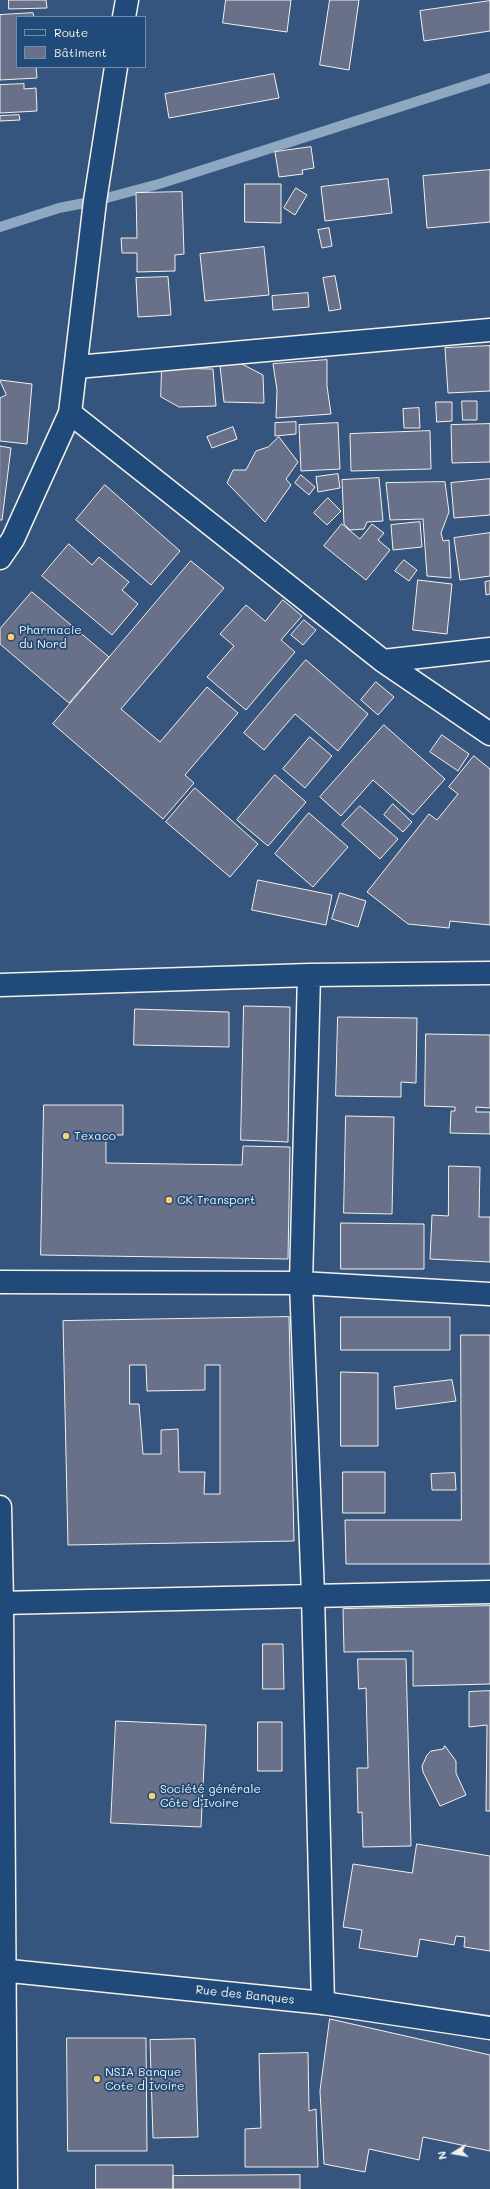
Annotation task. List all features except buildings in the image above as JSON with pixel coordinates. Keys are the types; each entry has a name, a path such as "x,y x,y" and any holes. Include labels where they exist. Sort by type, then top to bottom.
{"street":[{"path":"124,16 127,0"},
{"path":"0,558 13,539 70,413 77,367 95,201 116,68"},
{"path":"77,367 490,330"},
{"path":"70,413 383,661 490,734"},
{"path":"383,661 490,649"},
{"path":"0,985 309,975 490,973"},
{"path":"309,975 301,1283 313,1594 323,2003"},
{"path":"0,1282 301,1283 490,1294"},
{"path":"0,1507 2,1970 6,2189"},
{"path":"1,1603 313,1594 490,1592"},
{"name":"Rue des Banques","path":"2,1970 323,2003 490,2028"}],"waterway":[{"path":"0,227 59,208 95,201 159,184 490,78"}],"place":[{"name":"Pharmacie du Nord","path":"11,637"},
{"name":"Texaco","path":"66,1136"},
{"name":"CK Transport","path":"169,1200"},
{"name":"Société générale Côte d’Ivoire","path":"152,1796"},
{"name":"NSIA Banque Cote d Ivoire","path":"97,2079"}]}
